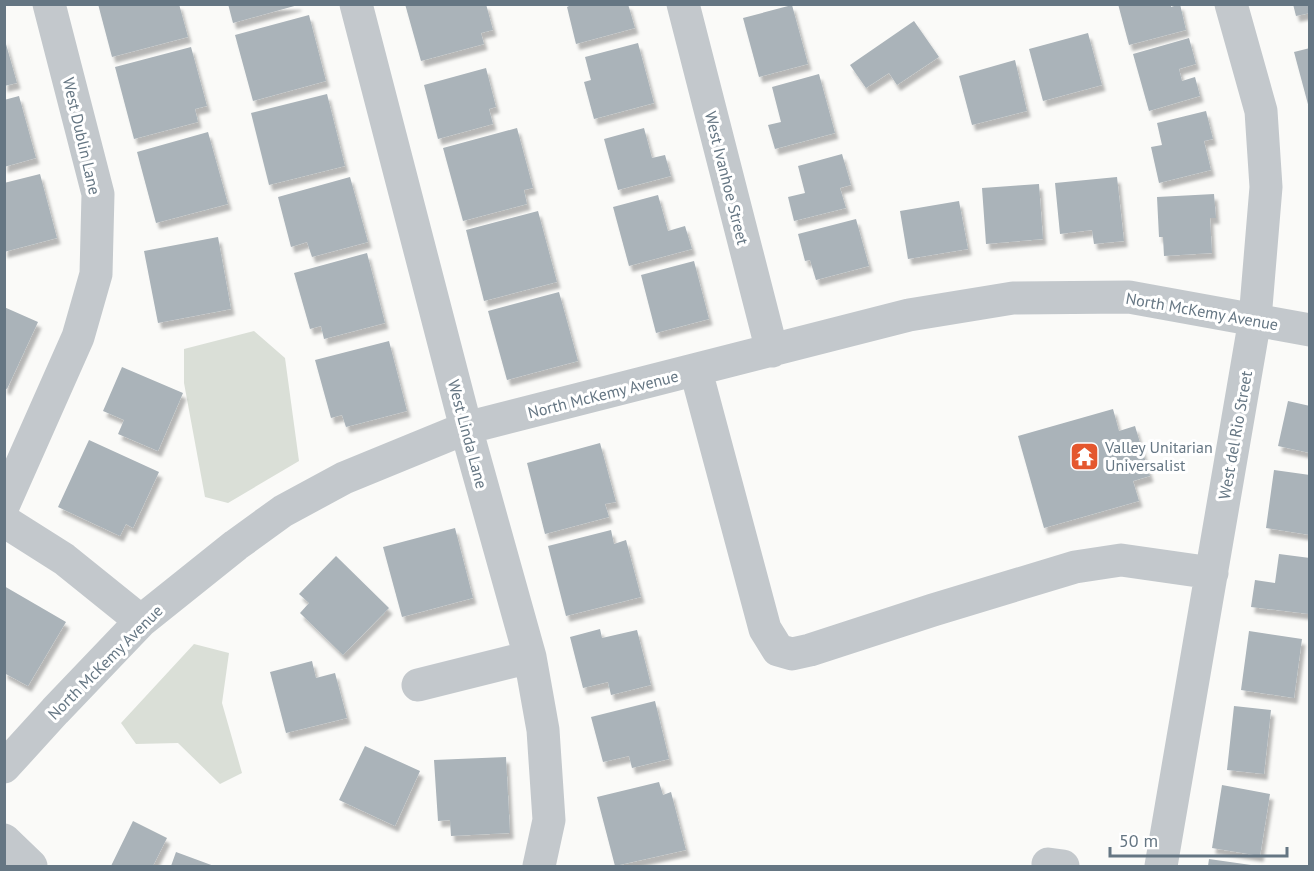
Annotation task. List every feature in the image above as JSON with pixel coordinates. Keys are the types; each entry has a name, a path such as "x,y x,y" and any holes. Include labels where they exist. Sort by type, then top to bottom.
{"street":[{"name":"West Dublin Lane","path":"4,504 78,337 96,274 98,194 49,4"},
{"name":"West Linda Lane","path":"356,4 466,428 530,657 543,730 549,819 539,867"},
{"name":"West Ivanhoe Street","path":"683,4 772,351"},
{"name":"West del Rio Street","path":"1161,867 1255,319 1266,187 1261,111 1231,4"},
{"name":"North McKemy Avenue","path":"4,767 141,621 236,545 283,511 344,478 466,428 909,315 1013,298 1129,297 1310,330"},
{"path":"696,371 765,629 778,650 792,654 810,650 1075,567 1122,560 1212,573"},
{"path":"4,521 64,559 141,621"},
{"path":"418,685 530,657"},
{"path":"4,840 31,867"}],"shaded area":[{"path":"254,331 285,358 299,461 228,503 205,497 184,383 184,349"},
{"path":"194,644 229,653 222,703 242,773 220,784 178,743 136,744 121,723"}],"building":[{"path":"98,4 179,4 188,37 112,57"},
{"path":"228,4 298,4 298,5 233,23"},
{"path":"405,4 486,4 493,30 481,33 484,44 421,61"},
{"path":"573,4 628,4 635,28 576,44 567,7"},
{"path":"1118,4 1171,4 1171,7 1180,4 1186,30 1129,45"},
{"path":"1293,4 1310,4 1310,13 1296,16"},
{"path":"792,5 808,64 759,77 743,18"},
{"path":"309,15 326,81 253,101 235,35"},
{"path":"914,21 939,57 897,85 889,73 866,88 850,65"},
{"path":"1088,33 1102,85 1043,101 1029,49"},
{"path":"4,37 17,83 4,86"},
{"path":"1189,38 1196,64 1179,69 1182,81 1195,77 1200,96 1149,111 1133,54"},
{"path":"638,43 654,103 594,119 584,82 591,80 585,57"},
{"path":"191,47 207,106 195,109 198,122 134,139 115,67"},
{"path":"1310,48 1310,108 1309,108 1294,52"},
{"path":"1015,60 1027,111 972,125 959,76"},
{"path":"486,68 496,107 489,109 493,124 438,139 424,85"},
{"path":"819,74 835,133 775,149 768,125 781,122 772,87"},
{"path":"327,94 345,166 269,185 251,113"},
{"path":"19,96 36,158 4,167 4,100"},
{"path":"1206,111 1213,139 1204,141 1211,170 1159,183 1151,147 1162,145 1157,123"},
{"path":"517,128 533,188 524,190 527,204 463,221 443,148"},
{"path":"644,128 652,158 665,155 671,176 618,190 604,139"},
{"path":"208,132 228,204 156,223 137,152"},
{"path":"842,154 851,185 840,188 846,208 794,221 788,197 805,193 798,166"},
{"path":"40,174 57,238 4,252 4,183"},
{"path":"350,177 368,242 312,257 307,242 291,247 278,197"},
{"path":"1117,177 1124,241 1094,244 1092,230 1060,234 1055,183"},
{"path":"1039,184 1043,239 986,244 982,188"},
{"path":"1214,194 1216,218 1210,218 1212,253 1164,256 1163,237 1159,237 1157,197"},
{"path":"658,195 668,231 685,226 692,249 629,266 613,207"},
{"path":"959,201 968,249 908,259 900,211"},
{"path":"538,211 557,282 484,301 466,230"},
{"path":"856,219 869,266 816,280 810,260 805,261 798,234"},
{"path":"218,237 231,309 158,323 144,251"},
{"path":"367,253 385,323 324,339 321,326 310,329 294,273"},
{"path":"694,261 709,319 656,333 641,275"},
{"path":"559,292 578,361 507,380 488,311"},
{"path":"4,307 38,322 7,389 4,388"},
{"path":"389,341 407,411 346,427 342,415 331,418 315,360"},
{"path":"122,367 183,393 158,451 118,434 124,420 103,411"},
{"path":"1288,401 1310,406 1310,453 1278,446"},
{"name":"Valley Unitarian Universalist","path":"1113,409 1119,431 1135,426 1150,476 1133,481 1139,501 1044,528 1018,436"},
{"path":"89,440 159,472 133,528 126,524 120,536 58,507"},
{"path":"600,443 616,502 605,504 609,517 545,534 527,463"},
{"path":"1274,470 1310,475 1310,535 1266,528"},
{"path":"455,528 473,598 402,617 383,547"},
{"path":"611,530 614,544 626,540 641,597 566,616 548,546"},
{"path":"1279,554 1310,558 1309,614 1251,607 1255,580 1275,583"},
{"path":"336,556 389,608 343,655 300,613 309,603 299,594"},
{"path":"4,586 66,622 28,686 4,673"},
{"path":"600,629 602,638 637,630 651,685 611,695 608,682 583,688 570,637"},
{"path":"1249,631 1302,639 1294,698 1241,690"},
{"path":"312,661 316,678 335,673 347,718 286,733 270,672"},
{"path":"655,701 669,759 632,768 629,756 603,762 591,717"},
{"path":"1234,706 1271,710 1264,774 1227,770"},
{"path":"365,746 420,771 395,826 339,800"},
{"path":"506,757 510,833 451,836 450,820 438,821 434,760"},
{"path":"659,782 663,795 671,792 686,850 615,866 597,797"},
{"path":"1222,785 1270,794 1260,856 1212,848"},
{"path":"133,821 167,838 153,866 111,866"},
{"path":"176,852 214,866 171,866"},
{"path":"1209,859 1251,865 1251,866 1208,866"}],"place":[{"name":"Valley Unitarian Universalist","path":"1084,456"}]}
